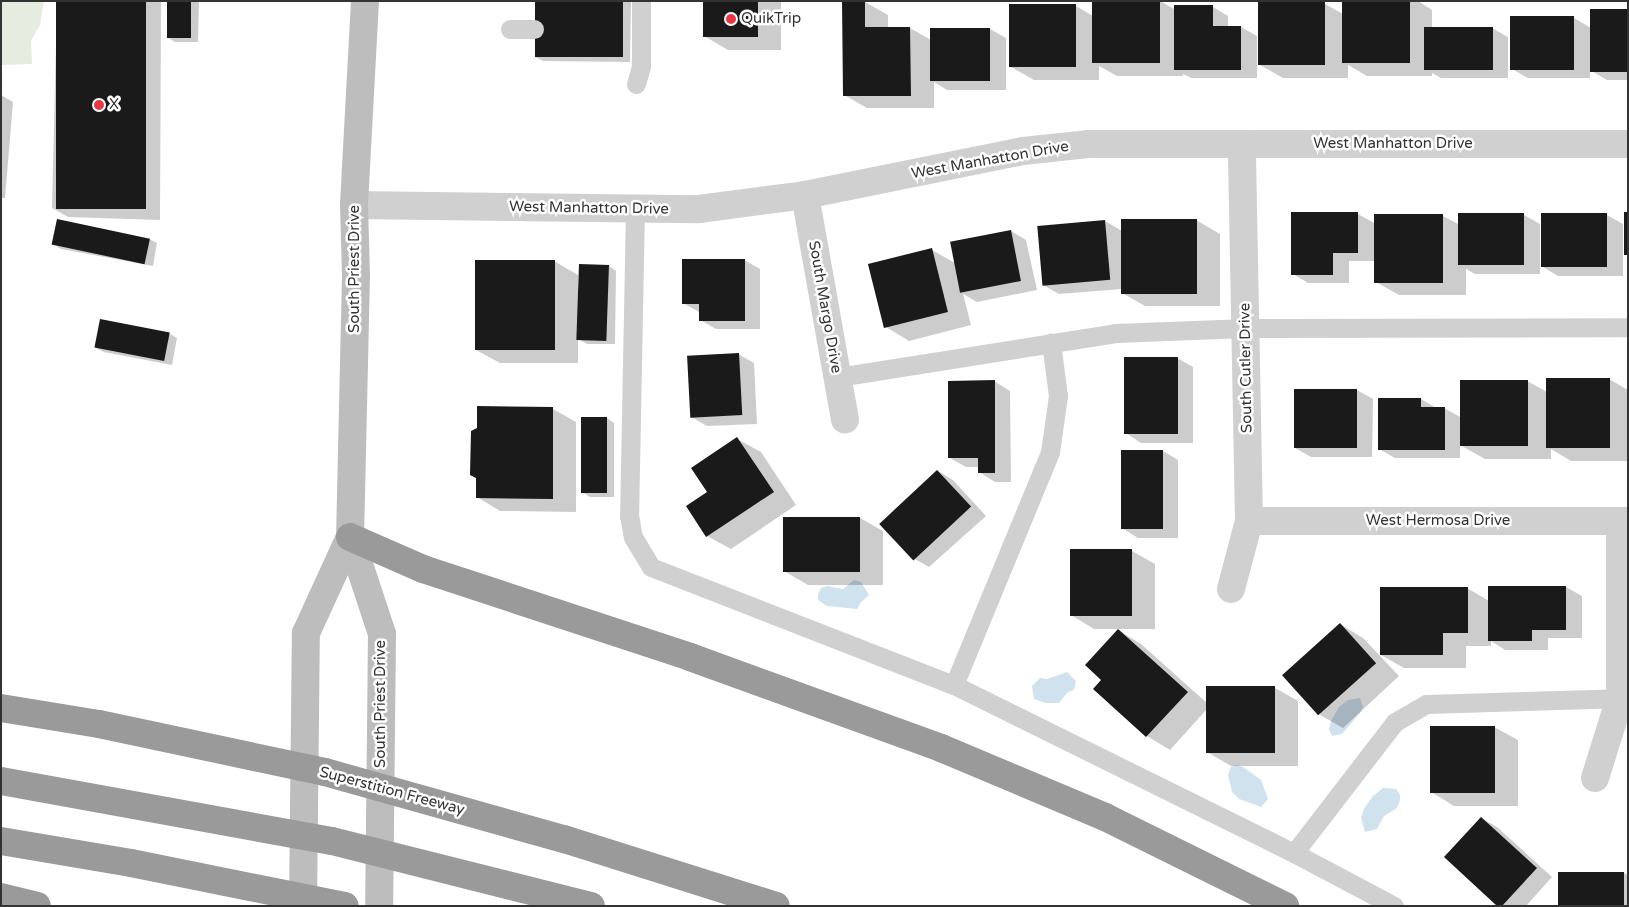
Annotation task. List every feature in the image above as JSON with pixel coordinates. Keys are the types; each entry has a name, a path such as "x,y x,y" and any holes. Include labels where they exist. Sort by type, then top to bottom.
{"highway":[{"path":"350,537 423,569 690,658 941,748 1105,817 1286,906"},
{"name":"Superstition Freeway","path":"1,708 99,724 326,772 564,839 776,906"},
{"path":"1,781 116,800 332,841 550,894 591,906"},
{"path":"1,841 131,863 345,906"},
{"path":"1,897 37,906"}],"main road":[{"name":"South Priest Drive","path":"364,1 354,205 356,275 350,537 382,634 379,906"},
{"name":"South Priest Drive","path":"303,906 306,633 350,537"}],"street":[{"name":"West Manhatton Drive","path":"354,205 699,209 805,195 1024,151 1088,144 1628,144"},
{"name":"South Cutler Drive","path":"1231,589 1249,521 1242,144"},
{"name":"South Margo Drive","path":"805,195 846,419"},
{"name":"West Hermosa Drive","path":"1249,521 1624,521"},
{"path":"1595,778 1624,698 1624,521"}],"lane":[{"path":"636,84 641,66 632,31 641,1"},
{"path":"510,28 534,28"},
{"path":"635,208 628,515 633,537 651,567 954,685 1294,853 1394,906"},
{"path":"838,377 1116,333 1246,328 1628,327"},
{"path":"954,685 1050,452 1058,396 1051,342"},
{"path":"1294,853 1395,722 1426,704 1624,698"}],"shaded area":[{"path":"1,1 44,1 40,25 31,41 32,64 1,65"}],"water":[{"path":"854,580 861,582 869,595 861,602 857,609 827,606 818,600 821,588 827,586 843,589"},
{"path":"1067,672 1076,681 1074,690 1068,692 1059,703 1046,703 1034,699 1032,686 1040,678 1047,679"},
{"path":"1360,698 1363,707 1360,713 1342,734 1332,736 1329,729 1339,707 1348,700"},
{"path":"1236,765 1243,767 1261,780 1268,799 1261,807 1239,799 1232,792 1228,775 1231,767"},
{"path":"1383,788 1396,789 1400,795 1397,808 1384,816 1377,829 1365,832 1361,818 1364,809 1373,796"}],"building":[{"name":"X","path":"56,1 146,1 146,209 56,209"},
{"path":"167,1 191,1 191,38 167,38"},
{"path":"535,1 623,1 623,57 535,57"},
{"name":"QuikTrip","path":"703,1 758,1 758,37 703,37"},
{"path":"842,1 865,1 865,27 910,27 911,96 843,96"},
{"path":"1092,1 1160,1 1160,63 1092,63"},
{"path":"1342,1 1410,1 1410,63 1342,63"},
{"path":"1258,2 1325,2 1325,65 1258,65"},
{"path":"1009,4 1076,4 1076,67 1009,67"},
{"path":"1174,5 1213,5 1213,26 1241,26 1241,70 1174,70"},
{"path":"1590,9 1628,9 1628,72 1590,72"},
{"path":"1510,16 1574,16 1574,70 1510,70"},
{"path":"1424,27 1493,27 1493,70 1424,70"},
{"path":"930,28 990,28 990,81 930,81"},
{"path":"1291,212 1358,212 1358,253 1333,253 1333,275 1291,275"},
{"path":"1624,212 1628,212 1628,255 1624,255"},
{"path":"1458,213 1524,213 1524,265 1458,265"},
{"path":"1541,213 1607,213 1607,267 1541,267"},
{"path":"1374,214 1443,214 1443,283 1374,283"},
{"path":"57,219 150,239 145,264 52,244"},
{"path":"1121,219 1197,219 1197,294 1121,294"},
{"path":"1105,220 1110,280 1042,286 1037,226"},
{"path":"1011,230 1021,281 960,293 950,242"},
{"path":"932,248 948,312 884,328 868,264"},
{"path":"682,259 745,259 745,321 699,321 699,304 682,304"},
{"path":"475,260 555,260 555,350 475,350"},
{"path":"579,264 609,265 606,341 576,340"},
{"path":"100,319 170,333 164,361 94,347"},
{"path":"739,353 742,415 690,418 687,356"},
{"path":"1124,357 1178,357 1178,434 1124,434"},
{"path":"1546,378 1610,378 1610,448 1546,448"},
{"path":"995,380 995,473 978,473 978,458 948,458 948,381"},
{"path":"1460,380 1528,380 1528,446 1460,446"},
{"path":"1294,389 1357,389 1357,448 1294,448"},
{"path":"1378,398 1421,398 1421,407 1445,407 1445,450 1378,450"},
{"path":"477,406 553,407 553,499 476,498 476,478 470,475 471,431 477,428"},
{"path":"581,417 607,417 607,493 581,493"},
{"path":"737,437 774,492 706,537 686,506 707,492 691,468"},
{"path":"1121,450 1163,450 1163,529 1121,529"},
{"path":"937,470 971,507 913,560 879,524"},
{"path":"783,517 860,517 860,572 783,572"},
{"path":"1070,549 1132,549 1132,616 1070,616"},
{"path":"1488,586 1566,586 1566,630 1532,630 1532,641 1488,641"},
{"path":"1380,587 1468,587 1468,633 1443,633 1443,655 1380,655"},
{"path":"1340,623 1376,663 1318,715 1282,675"},
{"path":"1118,629 1188,692 1146,737 1093,689 1101,680 1085,665"},
{"path":"1206,686 1275,686 1275,753 1206,753"},
{"path":"1430,726 1495,726 1495,793 1430,793"},
{"path":"1481,817 1537,868 1502,906 1497,906 1444,857"},
{"path":"1558,872 1624,872 1624,906 1558,906"}],"place":[{"name":"QuikTrip","path":"731,19"},
{"name":"X","path":"99,105"}]}
